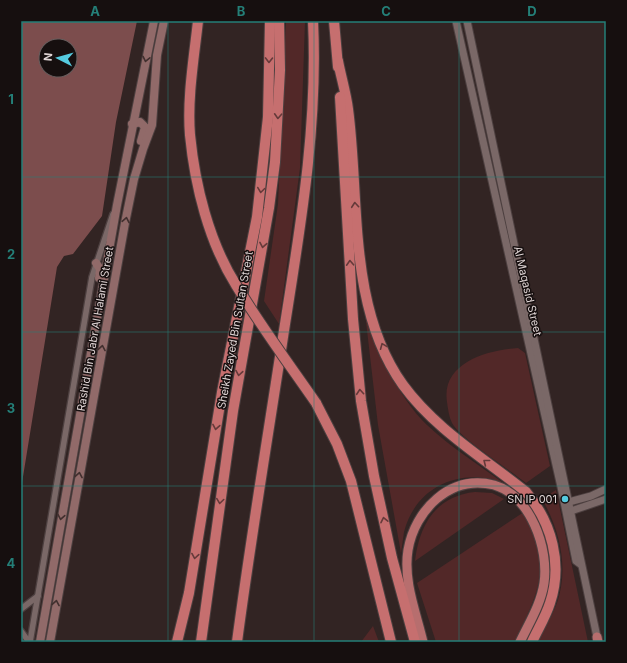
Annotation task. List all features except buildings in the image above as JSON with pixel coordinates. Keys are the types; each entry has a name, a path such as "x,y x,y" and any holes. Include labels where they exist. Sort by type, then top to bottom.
{"highway":[{"path":"198,21 191,87 190,134 196,173 216,244 235,284 316,403 337,444 351,480 382,611 391,642"},
{"path":"177,642 189,593 222,392 257,216 268,124 270,21"},
{"name":"Sheikh Zayed Bin Sultan Street","path":"201,642 233,411 273,178 278,116 279,21"},
{"path":"237,642 264,458 304,210 314,99 313,21"},
{"path":"334,21 338,61 353,319 361,401 374,476 392,558 423,642"},
{"path":"338,61 348,108 355,203 365,289 374,323 387,358 403,384 439,424 517,486 537,505 551,536 555,554 555,578 550,603 532,642"},
{"path":"415,642 407,600 407,568 408,550 415,529 432,500 459,485 475,484 494,485 508,493 527,511 540,540 545,567 541,598 520,642"}],"main road":[{"name":"Rashid Bin Jabr Al Halami Street","path":"40,642 117,205 132,124 154,21"},
{"name":"Rashid Bin Jabr Al Halami Street","path":"50,642 125,223 138,165 152,125 157,55 164,21"},
{"path":"132,124 140,122 145,127 136,157 138,165"},
{"path":"96,263 100,269 98,293 100,303"}],"street":[{"name":"Al Maqasid Street","path":"456,21 569,512 576,560 580,564 598,640"},
{"name":"Al Maqasid Street","path":"467,21 551,432"},
{"path":"29,642 90,284 117,205"},
{"path":"566,503 591,496 606,488"},
{"path":"569,512 606,499"},
{"path":"21,609 38,596"},
{"path":"21,632 29,642"}],"shaded area":[{"path":"21,21 137,21 116,122 102,216 73,254 64,256 57,267 21,489"},
{"path":"286,21 305,21 300,168 279,324 264,301 278,204"},
{"path":"365,313 390,372 406,400 416,413 436,434 512,489 493,480 476,477 462,478 448,482 436,488 425,496 416,506 409,518 404,532 401,553 378,425"},
{"path":"518,348 525,353 550,466 526,483 475,445 457,429 451,421 447,402 447,389 451,377 459,368 480,356 506,349"},
{"path":"556,490 588,642 538,642 553,613 561,590 561,550 554,523 542,499"},
{"path":"475,492 492,493 504,499 415,561 417,548 425,524 432,514 450,499"},
{"path":"524,512 534,530 539,547 541,562 540,578 536,593 515,642 436,642 417,583"},
{"path":"373,626 379,642 361,642"}],"place":[{"name":"SN IP 001","path":"565,499"}]}
